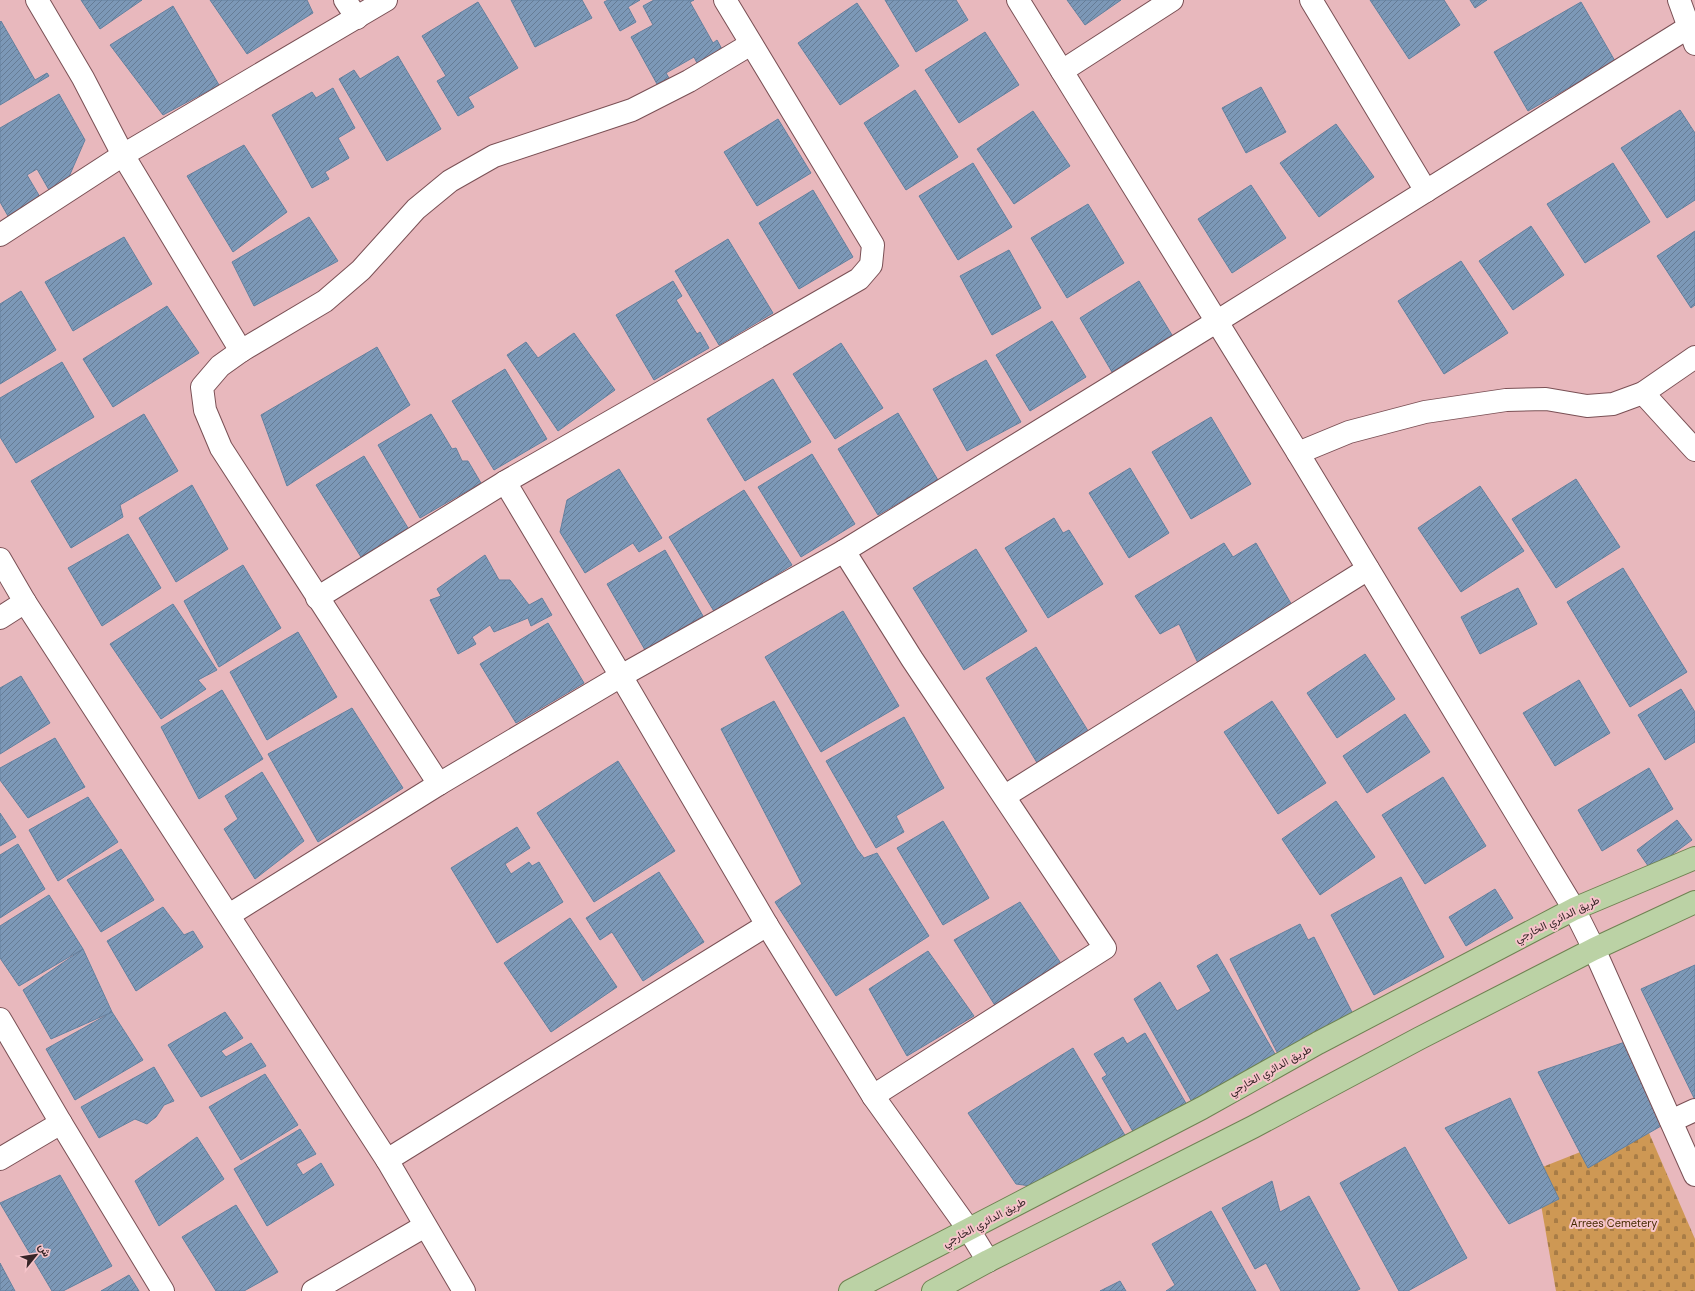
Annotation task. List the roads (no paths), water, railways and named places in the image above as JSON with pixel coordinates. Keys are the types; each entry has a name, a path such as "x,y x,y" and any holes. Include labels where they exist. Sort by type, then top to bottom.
{"main road":[{"name":"طريق الدائري الخارجي","path":"850,1291 1202,1108 1318,1043 1574,909 1695,858"},
{"path":"933,1291 988,1261 1253,1127 1420,1038 1594,949 1695,902"}],"street":[{"path":"37,0 83,78 123,155 241,351"},
{"path":"345,0 357,18"},
{"path":"0,235 123,155 386,0"},
{"path":"317,598 504,482 859,280 871,265 873,245 724,0"},
{"path":"1018,0 1298,453 1574,909 1594,949 1695,1175"},
{"path":"1062,71 1172,0"},
{"path":"1310,0 1426,191"},
{"path":"229,915 440,784 622,676 844,551 1426,191 1692,36 1680,0"},
{"path":"440,784 317,598 221,448 205,410 202,387 220,366 241,351 325,301 361,270 416,209 450,181 494,156 632,110 689,81 751,44"},
{"path":"1298,453 1349,432 1425,412 1506,400 1546,399 1587,406 1613,404 1643,393 1695,357"},
{"path":"1643,393 1695,450"},
{"path":"504,482 622,676 766,926 873,1096 969,1230 988,1261"},
{"path":"844,551 912,659 1105,948 873,1096"},
{"path":"0,559 25,602 387,1160 464,1291"},
{"path":"1004,796 1368,569"},
{"path":"0,618 25,602"},
{"path":"387,1160 766,926"},
{"path":"0,1019 163,1291"},
{"path":"1671,1120 1695,1110"},
{"path":"0,1159 61,1123"},
{"path":"313,1291 425,1226"}],"park label":[{"name":"Arrees Cemetery","path":"1614,1223"}]}
